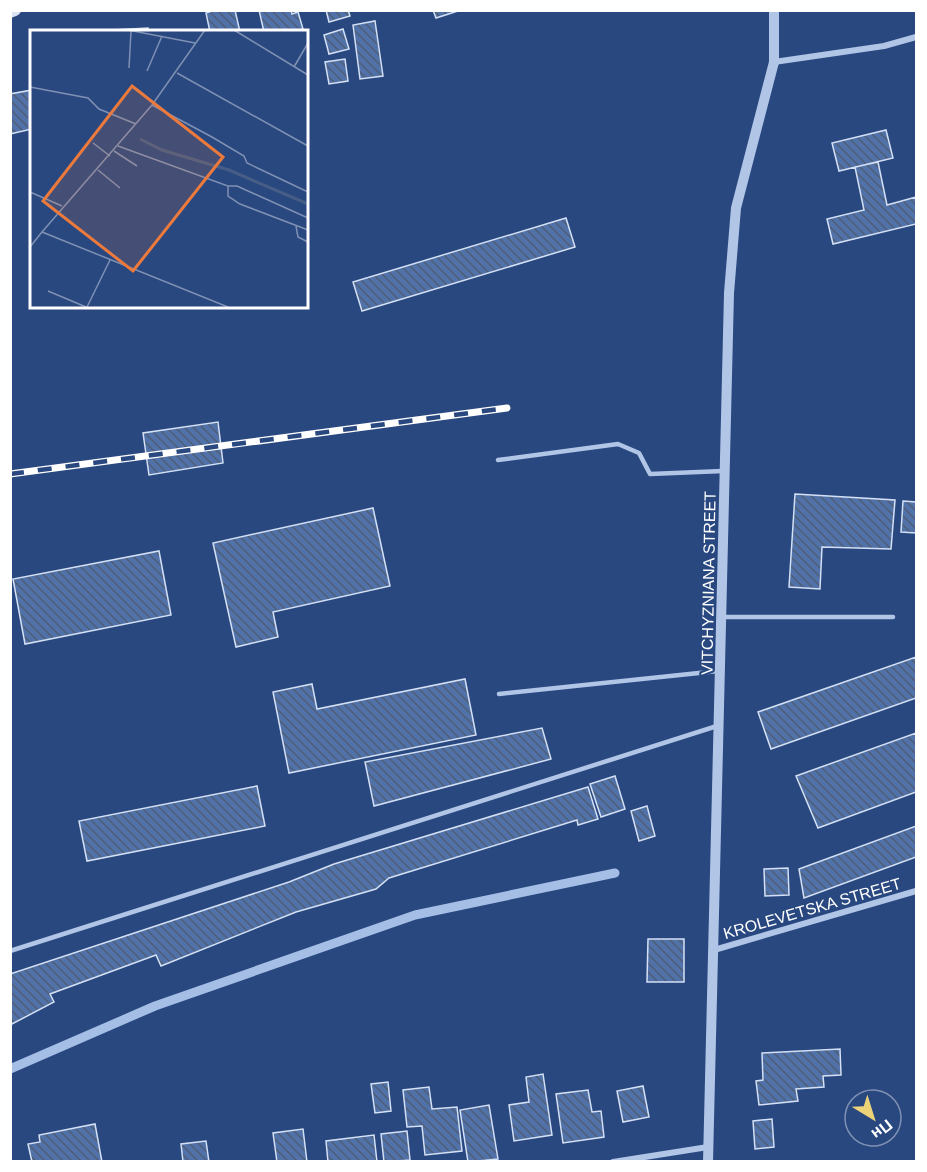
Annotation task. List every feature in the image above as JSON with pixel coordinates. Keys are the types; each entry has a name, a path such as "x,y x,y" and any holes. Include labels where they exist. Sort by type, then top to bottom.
{"main road":[{"path":"10,12 15,10"}],"street":[{"name":"VITCHYZNIANA STREET","path":"708,1161 729,293 736,208 774,62 774,10"},
{"path":"774,62 884,46 916,37"},
{"name":"KROLEVETSKA STREET","path":"714,950 916,891"},
{"path":"613,1161 708,1147"}],"lane":[{"path":"498,460 618,444 639,453 650,474 726,471"},
{"path":"722,617 894,617"},
{"path":"499,694 721,671"},
{"path":"10,951 719,725"}],"building":[{"path":"215,10 235,10 240,30 210,30 206,13"},
{"path":"259,10 291,10 292,14 298,12 303,29 300,30 264,30"},
{"path":"326,10 348,10 350,16 329,22"},
{"path":"433,10 461,10 436,18"},
{"path":"375,21 383,76 360,79 353,25"},
{"path":"148,28 148,30 113,30"},
{"path":"343,29 349,49 329,54 324,35"},
{"path":"345,59 348,81 329,84 325,62"},
{"path":"30,90 30,129 10,134 10,94"},
{"path":"886,130 893,158 839,171 832,143"},
{"path":"878,162 887,205 916,197 916,224 833,244 827,219 864,210 855,167"},
{"path":"566,218 575,247 362,311 353,282"},
{"path":"218,422 223,463 149,475 143,433"},
{"path":"795,494 895,500 891,549 822,547 820,589 789,587"},
{"path":"903,501 916,502 916,533 901,532"},
{"path":"373,508 390,586 273,612 278,637 236,647 213,543"},
{"path":"159,551 171,615 25,644 13,579"},
{"path":"916,657 916,698 771,749 758,712"},
{"path":"465,679 476,735 289,773 273,692 312,684 317,709"},
{"path":"542,728 551,759 374,806 365,762"},
{"path":"916,733 916,792 818,828 796,776"},
{"path":"615,776 625,809 601,817 590,784"},
{"path":"257,786 265,826 87,861 79,821"},
{"path":"588,787 598,819 578,825 577,820 389,878 376,889 296,912 161,966 156,955 50,994 54,1002 10,1025 10,974 289,882 334,864"},
{"path":"647,806 655,836 639,841 631,811"},
{"path":"916,826 916,857 804,898 799,869"},
{"path":"788,868 789,895 765,896 764,869"},
{"path":"648,939 684,939 684,982 647,982"},
{"path":"840,1049 841,1075 823,1076 824,1087 796,1089 798,1101 759,1105 756,1081 763,1080 762,1053"},
{"path":"543,1074 552,1135 514,1141 509,1105 529,1102 526,1077"},
{"path":"388,1082 391,1111 375,1113 371,1084"},
{"path":"643,1086 649,1117 623,1122 617,1091"},
{"path":"429,1087 432,1109 457,1107 462,1151 425,1155 422,1126 407,1127 403,1090"},
{"path":"588,1090 592,1112 601,1111 604,1137 563,1143 556,1094"},
{"path":"489,1105 498,1159 468,1162 460,1110"},
{"path":"772,1119 774,1147 755,1149 753,1121"},
{"path":"95,1124 102,1162 32,1162 28,1144 40,1142 39,1135"},
{"path":"303,1129 307,1162 277,1162 273,1133"},
{"path":"407,1131 410,1160 384,1162 381,1134"},
{"path":"374,1135 377,1162 328,1162 326,1141"},
{"path":"206,1141 209,1162 183,1162 181,1144"}],"waterway":[{"path":"10,1069 155,1006 415,915 615,873"}],"railway":[{"path":"10,474 507,408"}]}
